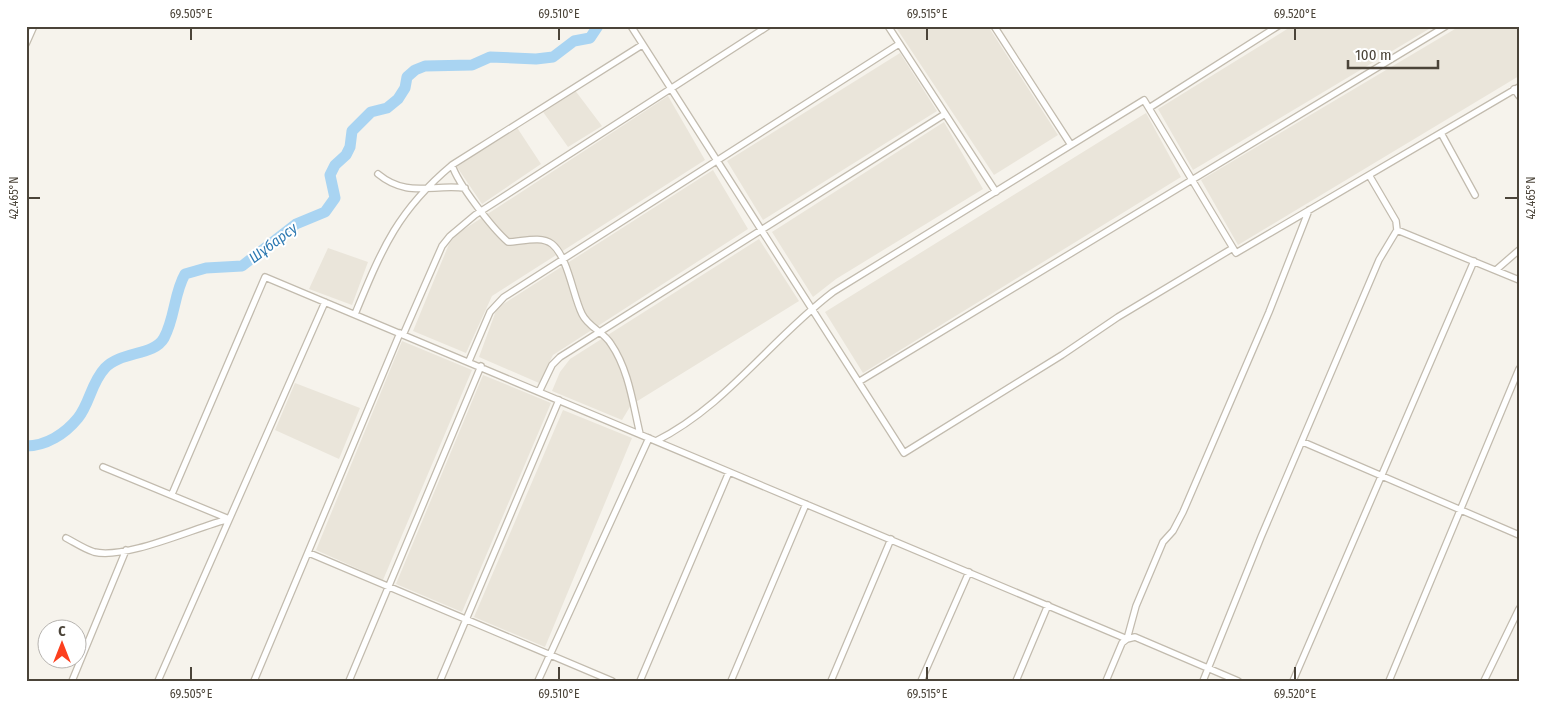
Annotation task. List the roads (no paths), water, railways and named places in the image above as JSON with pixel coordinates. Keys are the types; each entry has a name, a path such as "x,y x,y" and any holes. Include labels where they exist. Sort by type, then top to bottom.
{"street":[{"path":"26,44 34,26"},
{"path":"631,26 860,381 904,453 1062,355 1118,317 1233,248"},
{"path":"254,681 402,334 442,246 450,236 482,211 768,26"},
{"path":"888,26 996,192"},
{"path":"994,26 1071,145"},
{"path":"1149,108 1278,26"},
{"path":"860,381 1192,178 1446,26"},
{"path":"468,361 494,305 562,259 899,44"},
{"path":"355,314 381,250 403,214 425,189 452,165 642,45"},
{"path":"656,441 676,431 732,388 812,308 833,292 1144,100 1236,253 1517,88 1519,96"},
{"path":"539,392 552,365 560,357 945,114"},
{"path":"1440,133 1475,195"},
{"path":"452,165 455,174 465,188 508,242 544,239 553,244 562,259 582,316 610,342 623,369 640,434"},
{"path":"378,174 390,184 402,188 425,189 450,186 465,188"},
{"path":"1203,681 1261,537 1379,260 1398,230 1396,222 1369,175"},
{"path":"1106,681 1122,643 1127,638 1136,606 1163,542 1173,531 1183,512 1269,312 1309,210"},
{"path":"1398,230 1519,280"},
{"path":"1496,270 1519,250"},
{"path":"1293,681 1474,261"},
{"path":"172,494 266,277 890,540 1127,638 1135,637 1238,681"},
{"path":"158,681 325,302"},
{"path":"349,681 481,366"},
{"path":"1389,681 1519,369"},
{"path":"440,681 559,400"},
{"path":"538,681 649,438"},
{"path":"1302,442 1519,536"},
{"path":"103,467 229,519"},
{"path":"640,681 729,472"},
{"path":"731,681 806,504"},
{"path":"66,538 94,552 115,553 168,540 204,525 229,519"},
{"path":"831,681 890,540"},
{"path":"72,681 126,550"},
{"path":"309,553 612,681"},
{"path":"921,681 969,572"},
{"path":"1016,681 1048,605"},
{"path":"1484,681 1519,609"}],"waterway":[{"name":"Шұбарсу","path":"26,446 41,444 55,438 73,424 82,412 93,386 105,368 120,359 153,348 159,344 168,330 181,281 185,274 206,268 242,266 296,224 325,212 335,198 330,175 335,165 346,155 350,147 352,131 371,112 387,108 398,99 405,88 407,77 415,70 425,66 472,65 490,57 536,59 553,57 574,41 590,38 598,26"}]}
